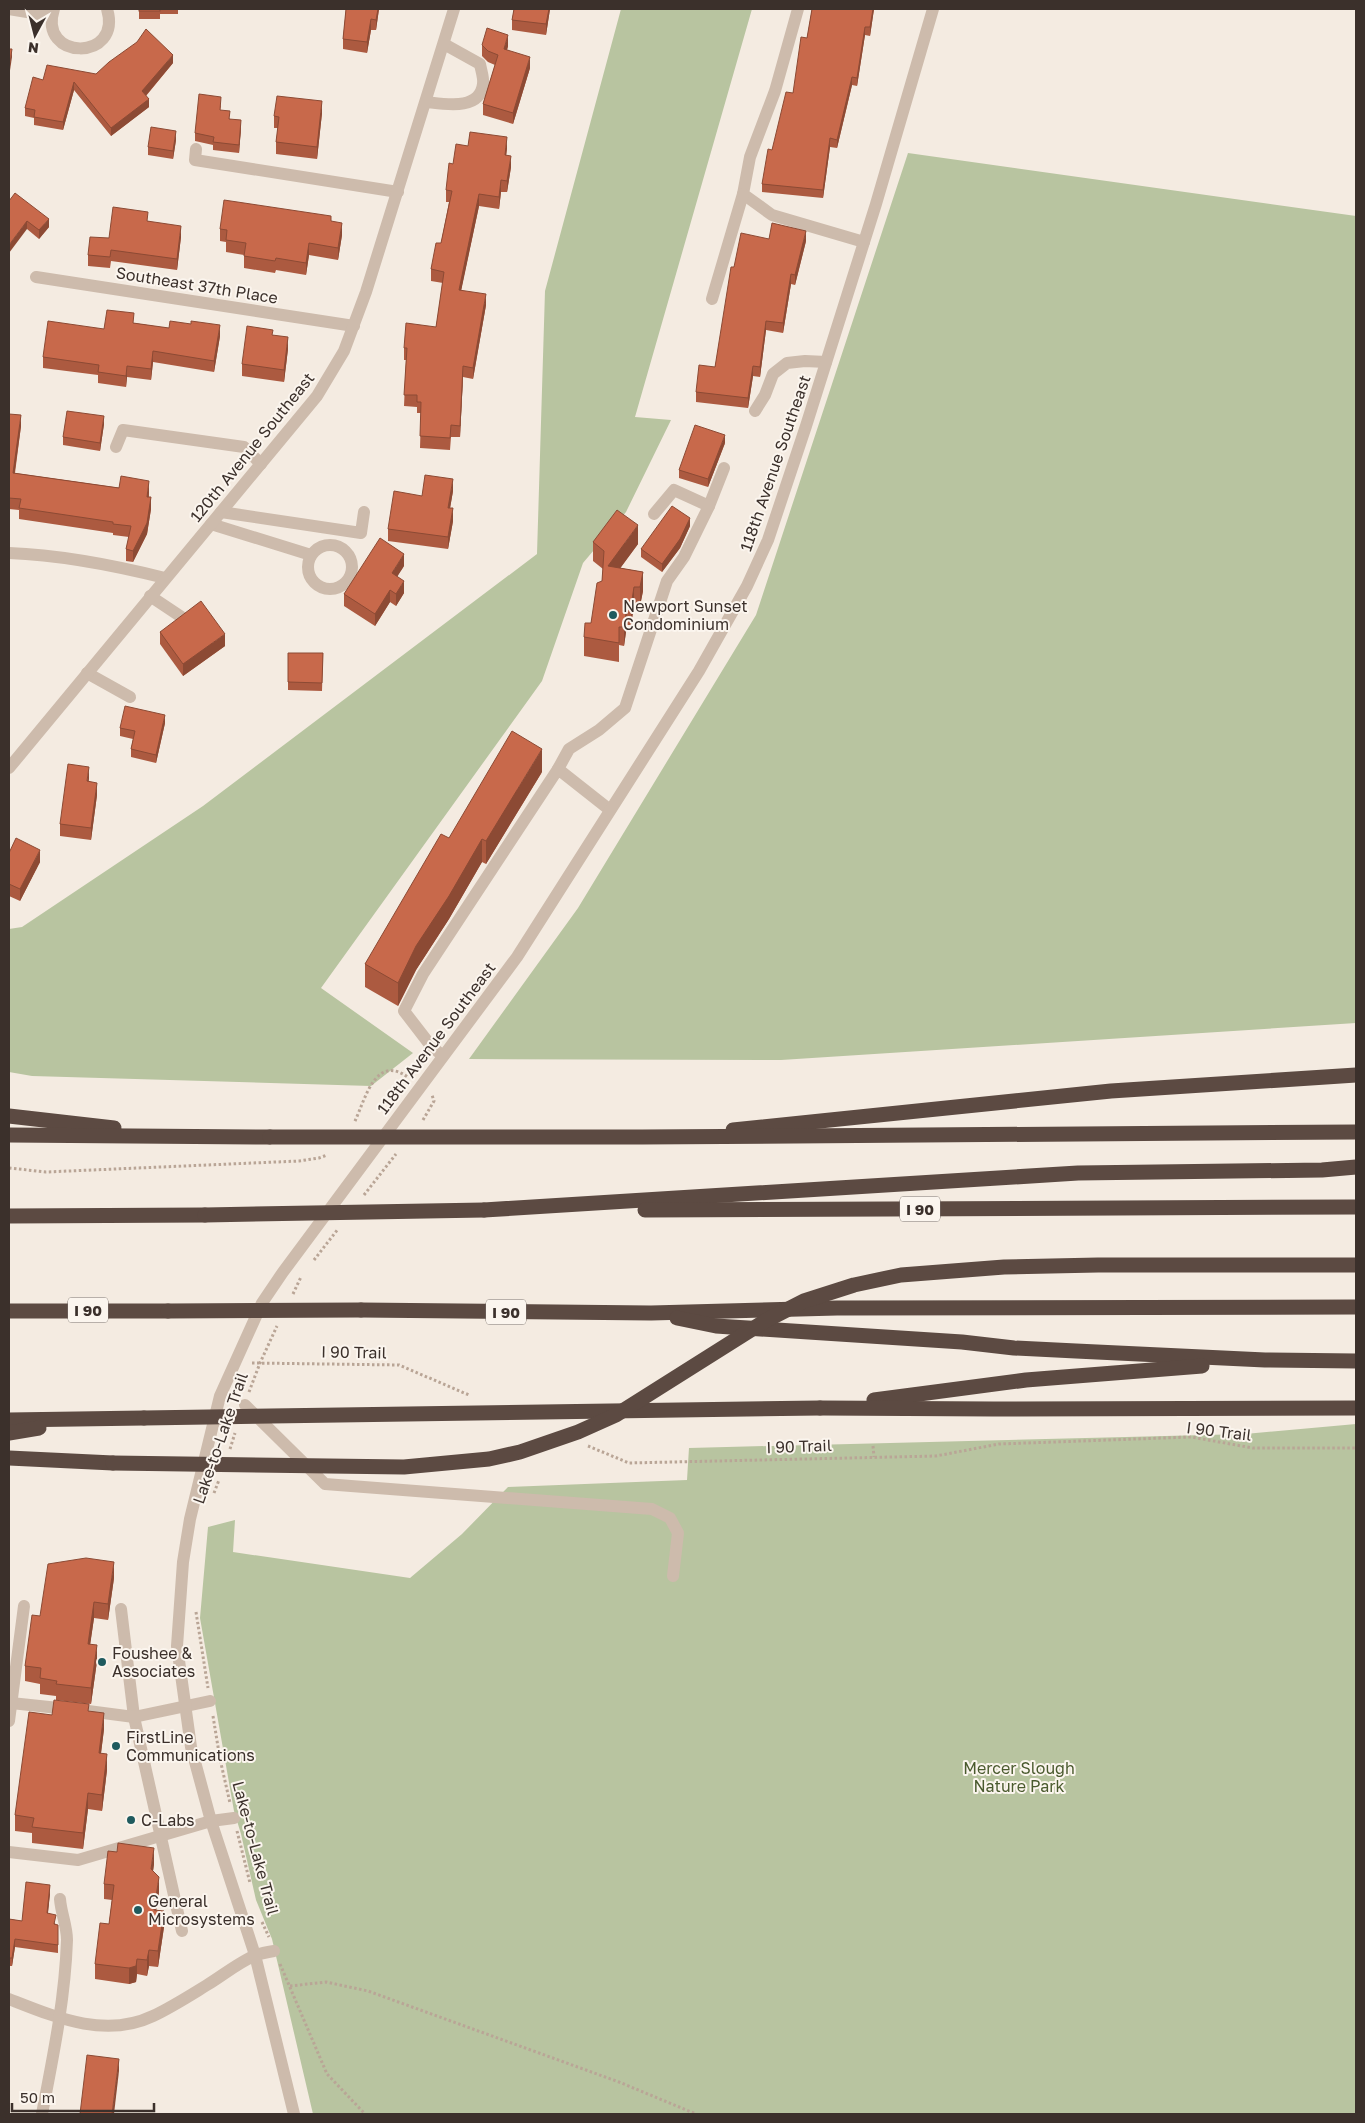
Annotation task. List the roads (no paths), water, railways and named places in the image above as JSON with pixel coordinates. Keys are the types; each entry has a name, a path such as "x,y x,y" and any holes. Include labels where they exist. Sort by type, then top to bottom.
{"highway":[{"path":"642,1137 779,1127 1111,1091 1356,1075"},
{"path":"9,1116 195,1137"},
{"path":"9,1135 642,1137 1356,1132"},
{"path":"484,1210 1078,1173 1322,1170 1356,1167"},
{"name":"I 90","path":"9,1216 484,1210 1356,1207"},
{"path":"9,1212 77,1216"},
{"path":"9,1458 113,1463 404,1468 489,1459 520,1452 578,1432 616,1415 765,1321 804,1301 854,1285 901,1275 976,1268 1089,1265 1356,1265"},
{"name":"I 90","path":"9,1311 651,1313 837,1308 1356,1307"},
{"path":"651,1313 716,1326 756,1330 962,1342 1067,1351 1265,1360 1356,1361"},
{"path":"820,1408 1026,1380 1265,1360"},
{"path":"9,1420 820,1408 1356,1408"},
{"path":"9,1433 98,1420"}],"street":[{"path":"9,10 52,12 54,33 60,41 76,49 85,49 93,46 106,33 109,25 106,9"},
{"name":"120th Avenue Southeast","path":"9,768 164,578 317,396 344,351 398,192 454,9"},
{"path":"712,299 743,194 750,157 775,91 798,9"},
{"name":"118th Avenue Southeast","path":"294,2114 255,1955 211,1821 190,1747 177,1646 183,1562 190,1519 220,1396 262,1303 282,1272 517,957 699,671 747,586 768,540 826,362 864,242 933,9"},
{"path":"426,102 459,105 474,100 481,92 484,82 480,64 444,44"},
{"path":"196,149 195,160 398,192"},
{"path":"743,194 772,215 864,242"},
{"name":"Southeast 37th Place","path":"36,277 354,326"},
{"path":"755,411 765,395 773,374 787,363 805,361 826,362"},
{"path":"116,447 123,430 244,447 261,464"},
{"path":"443,1056 431,1046 404,1011 423,974 570,749 600,730 626,708 667,581 684,557 710,506 724,468"},
{"path":"654,514 674,490 710,506"},
{"path":"221,512 361,533 364,512"},
{"path":"211,524 312,555"},
{"path":"9,552 109,564 164,578"},
{"path":"150,596 184,618"},
{"path":"88,672 130,697"},
{"path":"558,769 610,810"},
{"path":"245,1405 325,1484 652,1509 670,1518 678,1532 672,1576"},
{"path":"9,1721 24,1606"},
{"path":"121,1609 134,1717 159,1836 182,1931"},
{"path":"11,1703 134,1717 210,1701"},
{"path":"9,1852 78,1860 211,1821 234,1818"},
{"path":"42,2114 60,2019 67,1939 60,1899"},
{"path":"9,1999 60,2019 107,2026 130,2024 152,2017 178,2003 255,1955 274,1951"}],"place":[{"name":"Newport Sunset Condominium","path":"613,615"},
{"name":"Foushee & Associates","path":"102,1662"},
{"name":"FirstLine Communications","path":"116,1746"},
{"name":"C-Labs","path":"131,1820"},
{"name":"General Microsystems","path":"138,1910"}],"park label":[{"name":"Mercer Slough Nature Park","path":"1019,1777"}]}
